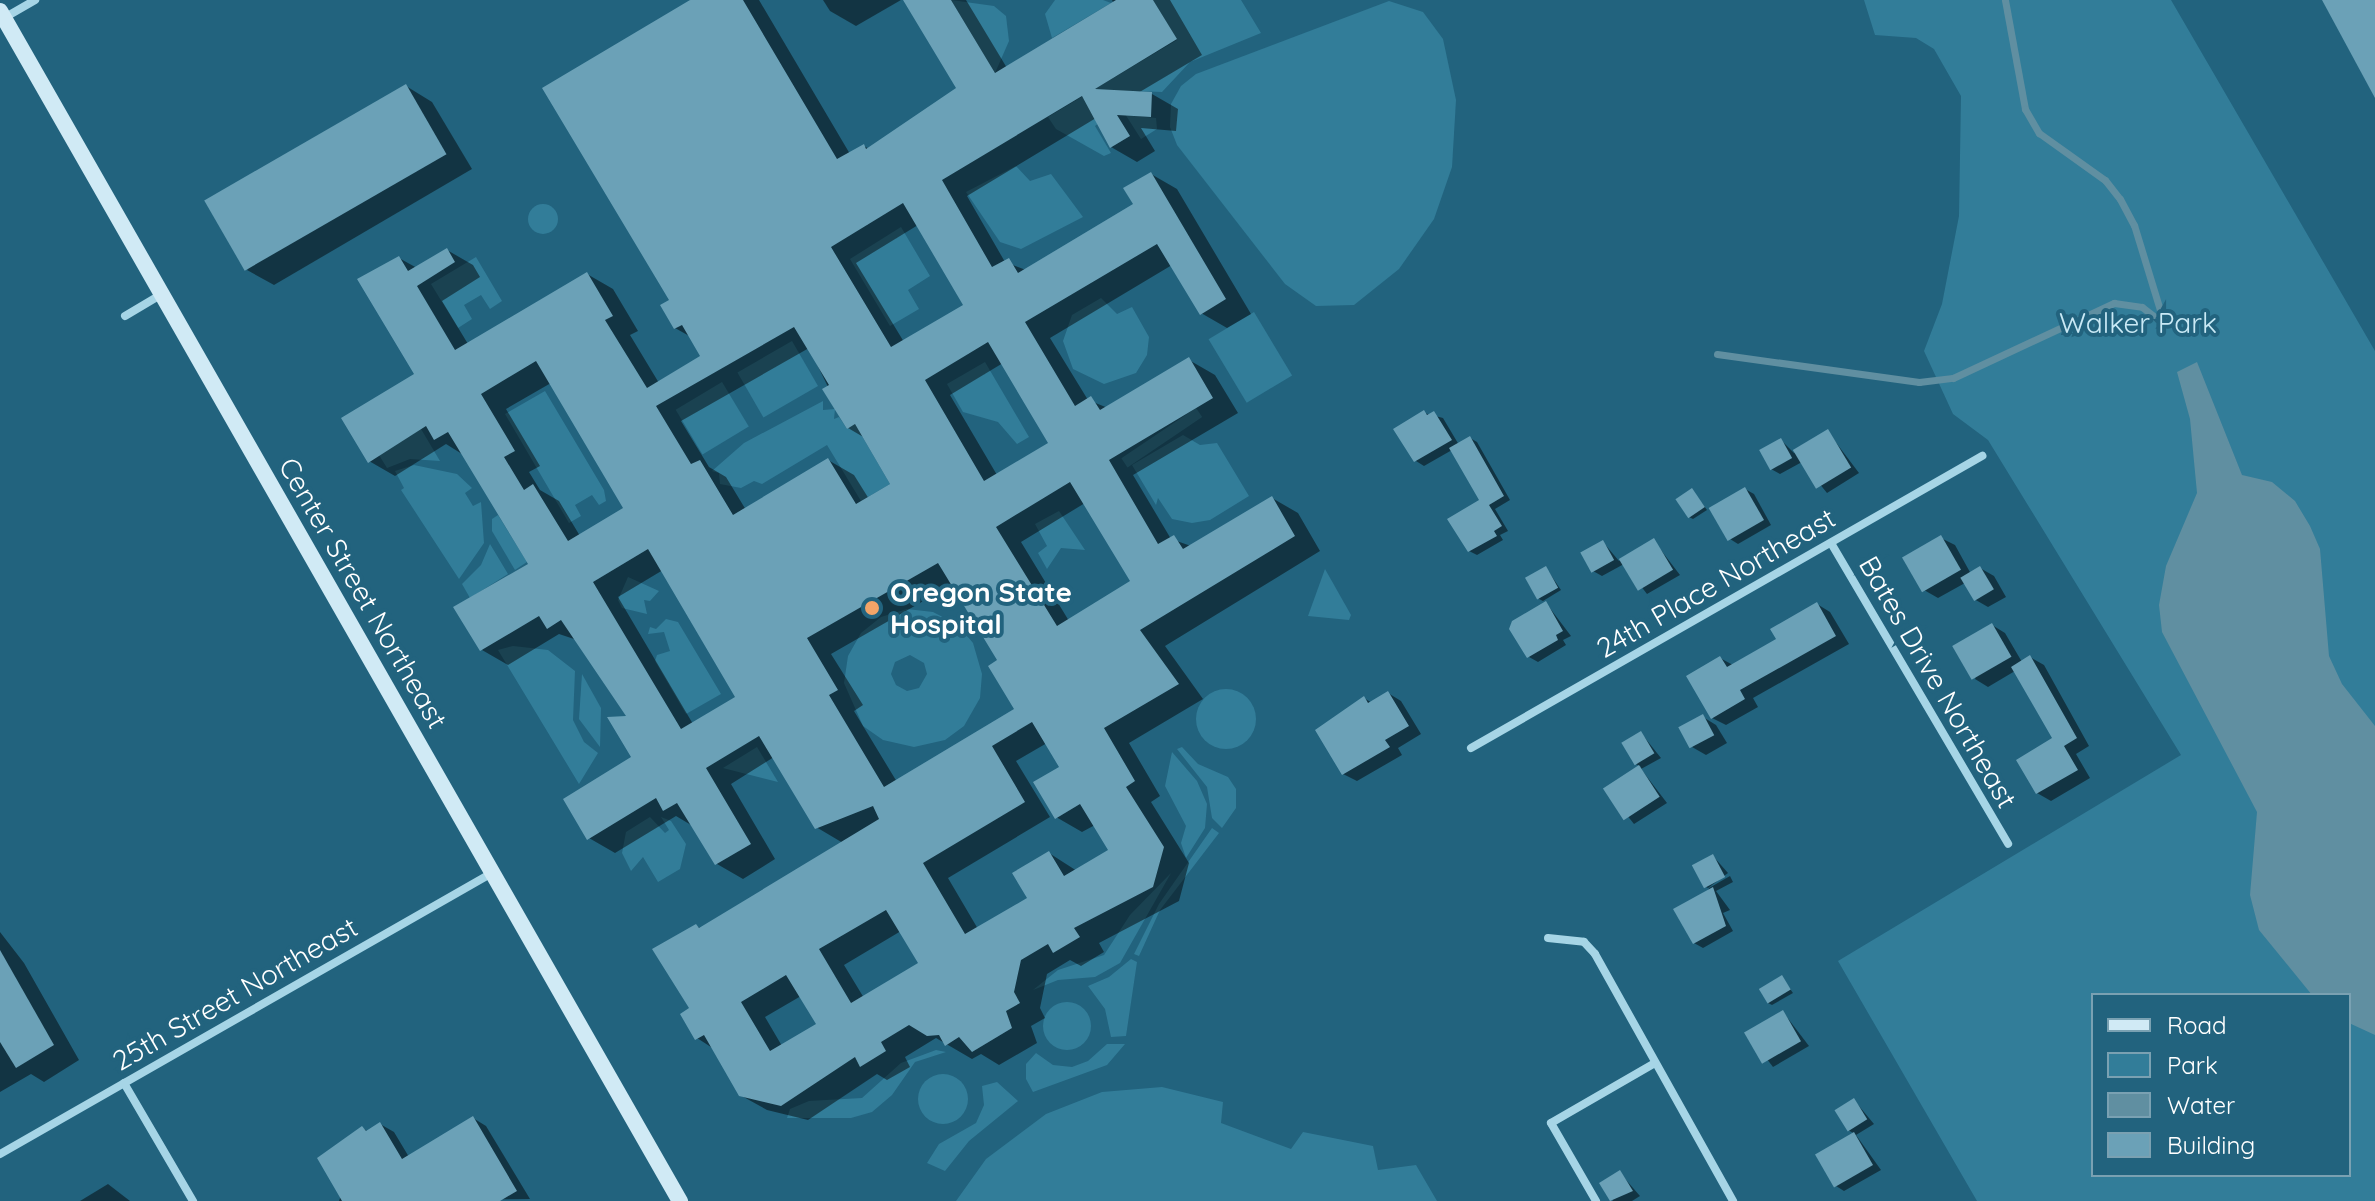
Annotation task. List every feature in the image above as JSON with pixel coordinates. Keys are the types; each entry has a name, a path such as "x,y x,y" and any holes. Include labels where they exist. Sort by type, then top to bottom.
{"main road":[{"name":"Center Street Northeast","path":"1,17 680,1201"}],"street":[{"path":"1,17 35,0"},
{"path":"125,316 162,294"},
{"name":"24th Place Northeast","path":"1471,748 1982,456"},
{"name":"Bates Drive Northeast","path":"1831,543 2008,844"},
{"name":"25th Street Northeast","path":"0,1154 492,873"},
{"path":"1548,938 1584,942 1595,954 1733,1201"},
{"path":"1596,1201 1551,1123 1655,1063"},
{"path":"124,1083 193,1201"}],"green space":[{"path":"951,0 994,6 1006,16 1009,41 995,73"},
{"path":"1055,0 1103,0 1111,3 1052,38 1045,14"},
{"path":"1153,0 1241,0 1261,33 1190,62 1162,92 1136,91 1134,116 1156,118 1157,129 1141,139 1120,106 1095,126 1111,153 1104,156 1056,129 1048,117 1177,40"},
{"name":"Walker Park","path":"1864,0 2171,0 2375,351 2375,1201 1977,1201 1838,961 2181,755 1988,440 1953,414 1924,351 1942,304 1959,216 1961,96 1934,49 1916,38 1875,35"},
{"path":"1389,1 1423,12 1443,39 1456,100 1452,167 1434,219 1399,269 1354,305 1316,306 1285,284 1177,145 1170,127 1171,104 1181,86 1196,74"},
{"path":"1016,166 1030,181 1051,174 1083,217 1021,249 1000,242 966,192"},
{"path":"543,204 554,208 558,219 554,230 543,234 532,230 528,219 532,208"},
{"path":"901,227 930,276 908,290 919,309 890,326 850,259"},
{"path":"476,257 502,301 490,309 481,295 464,305 472,319 458,328 431,284"},
{"path":"1101,298 1117,314 1132,307 1149,337 1147,355 1136,373 1104,384 1073,369 1063,341 1072,315"},
{"path":"1254,312 1292,375 1247,403 1209,339"},
{"path":"792,341 818,386 763,418 737,373"},
{"path":"985,362 1029,437 1017,444 998,422 963,412 947,384"},
{"path":"722,382 749,427 702,454 676,410"},
{"path":"545,391 604,490 606,501 599,505 592,495 575,505 581,516 569,523 505,414"},
{"path":"823,401 823,410 835,409 834,419 839,417 847,429 855,424 890,484 861,501 827,445 762,484 754,481 741,488 720,484 719,473 712,471 744,443"},
{"path":"1196,408 1202,417 1128,467 1121,458"},
{"path":"421,429 440,461 410,459 387,468 379,455"},
{"path":"1183,435 1200,445 1217,443 1249,496 1210,520 1192,523 1172,519 1158,498 1156,505 1132,465"},
{"path":"414,465 457,474 472,488 465,493 473,506 481,502 484,543 459,579 401,490 404,488 395,471"},
{"path":"1059,511 1085,550 1061,548 1047,569 1038,553 1047,546 1035,524"},
{"path":"498,515 527,562 515,570 492,531 492,519"},
{"path":"490,544 508,574 470,598 462,584 481,565"},
{"path":"1325,569 1351,615 1349,620 1308,616"},
{"path":"628,577 659,591 650,601 644,600 647,614 622,608 618,600"},
{"path":"907,609 933,612 958,625 973,643 982,674 980,698 964,726 945,740 914,747 883,740 863,726 844,683 848,656 861,633 881,617","holes":["910,655 924,663 927,674 919,688 907,691 896,685 891,674 895,662"]},
{"path":"666,619 678,622 721,694 686,714 655,661 657,655 670,651 664,632 648,634 650,627 656,629"},
{"path":"513,646 548,650 575,671 573,720 584,742 598,753 579,784 498,650"},
{"path":"582,674 601,708 600,747 579,719"},
{"path":"1226,689 1238,691 1247,698 1254,707 1254,731 1247,740 1238,747 1226,749 1214,747 1205,740 1198,731 1196,719 1198,707 1205,698 1214,691"},
{"path":"757,747 778,782 723,768"},
{"path":"1182,747 1198,764 1228,777 1236,789 1236,808 1222,828 1212,818 1207,787 1177,749"},
{"path":"1172,752 1197,781 1207,804 1205,828 1186,858 1181,843 1186,826 1165,786"},
{"path":"650,817 665,833 669,830 661,817 671,821 686,844 680,869 658,882 643,857 631,871 622,853 626,832"},
{"path":"1212,828 1219,833 1160,910 1139,956 1134,954 1159,904"},
{"path":"1171,873 1120,963 1095,977 1058,980 1033,990 1058,970 1104,955 1130,915"},
{"path":"1131,959 1137,962 1126,1036 1111,1037 1105,1009 1088,986 1109,977"},
{"path":"1067,1002 1076,1003 1084,1009 1090,1017 1090,1035 1084,1043 1076,1049 1067,1050 1058,1049 1050,1043 1044,1035 1043,1026 1044,1017 1050,1009 1058,1003"},
{"path":"1107,1044 1125,1044 1107,1065 1033,1092 1026,1079 1026,1064 1036,1053 1053,1065 1072,1067 1088,1061"},
{"path":"936,1050 946,1052 915,1062 892,1095 872,1112 851,1118 787,1118 790,1109 809,1101 862,1098 901,1063"},
{"path":"943,1074 961,1081 968,1099 961,1117 943,1124 925,1117 918,1099 925,1081"},
{"path":"997,1082 1018,1101 969,1141 945,1171 927,1163 939,1144 976,1123 984,1105 982,1086"},
{"path":"1162,1087 1223,1102 1221,1123 1291,1149 1303,1132 1373,1146 1378,1170 1416,1165 1437,1201 956,1201 986,1159 1046,1114 1102,1092"}],"water":[{"path":"2197,362 2242,475 2272,482 2295,501 2310,526 2320,549 2329,656 2342,684 2375,726 2375,1035 2351,1024 2351,993 2310,993 2259,930 2250,895 2257,812 2162,632 2159,605 2166,566 2197,493 2190,419 2177,372"}],"building":[{"name":"Oregon State Hospital","path":"690,0 743,0 837,159 864,144 866,149 956,88 903,0 951,0 995,73 1116,0 1153,0 1177,39 1095,89 1152,92 1151,117 1117,115 1130,136 1110,148 1082,96 942,180 992,267 1009,258 1018,273 1133,204 1123,188 1151,172 1226,299 1200,315 1157,244 1025,322 1075,406 1091,396 1100,410 1189,357 1213,398 1109,460 1158,544 1174,535 1183,549 1272,496 1295,536 1140,630 1179,684 1104,728 1135,781 1126,787 1164,847 1153,887 1074,928 1080,937 1053,953 1048,944 1021,960 1014,992 1020,1003 1006,1011 1012,1028 972,1052 959,1037 945,1046 939,1035 927,1036 909,1025 881,1042 886,1051 860,1067 855,1057 781,1106 739,1096 704,1035 695,1040 680,1014 689,1008 652,949 696,924 699,928 879,819 873,806 815,829 759,736 706,768 751,844 715,865 677,803 663,811 656,798 587,840 563,799 631,757 607,717 626,716 561,620 547,629 539,616 480,651 453,607 528,564 448,432 434,440 426,426 368,463 341,418 414,374 357,279 399,256 408,271 447,248 455,262 417,286 455,350 587,272 613,316 605,320 647,388 700,356 682,325 674,329 660,305 669,300 542,88","holes":["903,203 963,305 891,347 831,247","794,327 829,385 822,389 847,429 855,424 890,484 856,504 828,458 733,515 700,460 691,464 656,406","988,342 1048,443 984,481 925,380","536,361 623,508 568,541 533,484 524,490 504,457 515,451 481,394","1070,482 1130,581 1057,626 996,527","648,549 735,697 681,729 593,582","938,563 997,660 988,666 1014,709 884,787 829,695 838,690 807,638","1032,722 1059,767 1033,782 1055,819 1080,804 1108,850 1064,876 1049,851 1012,873 1027,898 965,934 923,863 1025,802 992,746","886,910 918,963 851,1003 819,949","786,975 816,1024 770,1051 741,1002"]},
{"path":"2322,0 2375,0 2375,98"},
{"path":"406,84 446,154 245,271 204,201"},
{"path":"1424,410 1427,415 1434,411 1452,440 1414,462 1393,429"},
{"path":"1828,429 1851,468 1816,489 1793,450"},
{"path":"1470,436 1504,496 1489,505 1502,526 1494,531 1497,536 1468,552 1447,519 1479,500 1449,448"},
{"path":"1781,438 1792,458 1770,470 1759,450"},
{"path":"1745,487 1764,520 1728,541 1709,508"},
{"path":"1692,488 1705,507 1688,518 1675,499"},
{"path":"1941,535 1961,570 1922,592 1902,558"},
{"path":"1654,538 1673,570 1638,591 1619,559"},
{"path":"1603,540 1614,560 1591,573 1580,553"},
{"path":"1546,566 1558,588 1537,600 1525,578"},
{"path":"1980,566 1994,589 1974,601 1960,578"},
{"path":"1546,601 1563,631 1556,635 1558,640 1527,658 1509,629 1512,621"},
{"path":"1817,602 1836,636 1740,690 1745,699 1711,719 1686,676 1720,656 1727,667 1776,639 1770,629"},
{"path":"1992,623 2012,657 1972,680 1952,646"},
{"path":"2030,655 2077,738 2064,746 2078,770 2036,794 2016,760 2052,738 2011,667"},
{"path":"1388,691 1409,726 1385,740 1390,747 1342,775 1315,730 1364,696 1368,703"},
{"path":"1703,714 1714,735 1690,748 1678,727"},
{"path":"1641,731 1654,753 1635,765 1621,743"},
{"path":"1639,765 1660,797 1624,820 1603,788"},
{"path":"1713,854 1725,877 1704,888 1692,865"},
{"path":"1713,887 1726,926 1693,944 1673,909"},
{"path":"0,950 54,1045 16,1068 0,1042"},
{"path":"1782,975 1791,990 1768,1003 1759,989"},
{"path":"1783,1010 1801,1041 1762,1064 1744,1032"},
{"path":"1854,1098 1867,1119 1848,1131 1834,1110"},
{"path":"473,1116 517,1191 500,1201 342,1201 317,1158 362,1126 366,1131 380,1122 402,1159"},
{"path":"1854,1132 1873,1165 1834,1187 1815,1154"},
{"path":"1620,1170 1633,1191 1610,1201 1599,1183"}],"waterway":[{"path":"2005,0 2025,109 2039,133 2105,180 2120,199 2134,225 2164,323"},
{"path":"1717,354 1919,382 1953,378 2114,303 2142,307 2165,325"}],"place":[{"name":"Oregon State Hospital","path":"872,608"}]}
